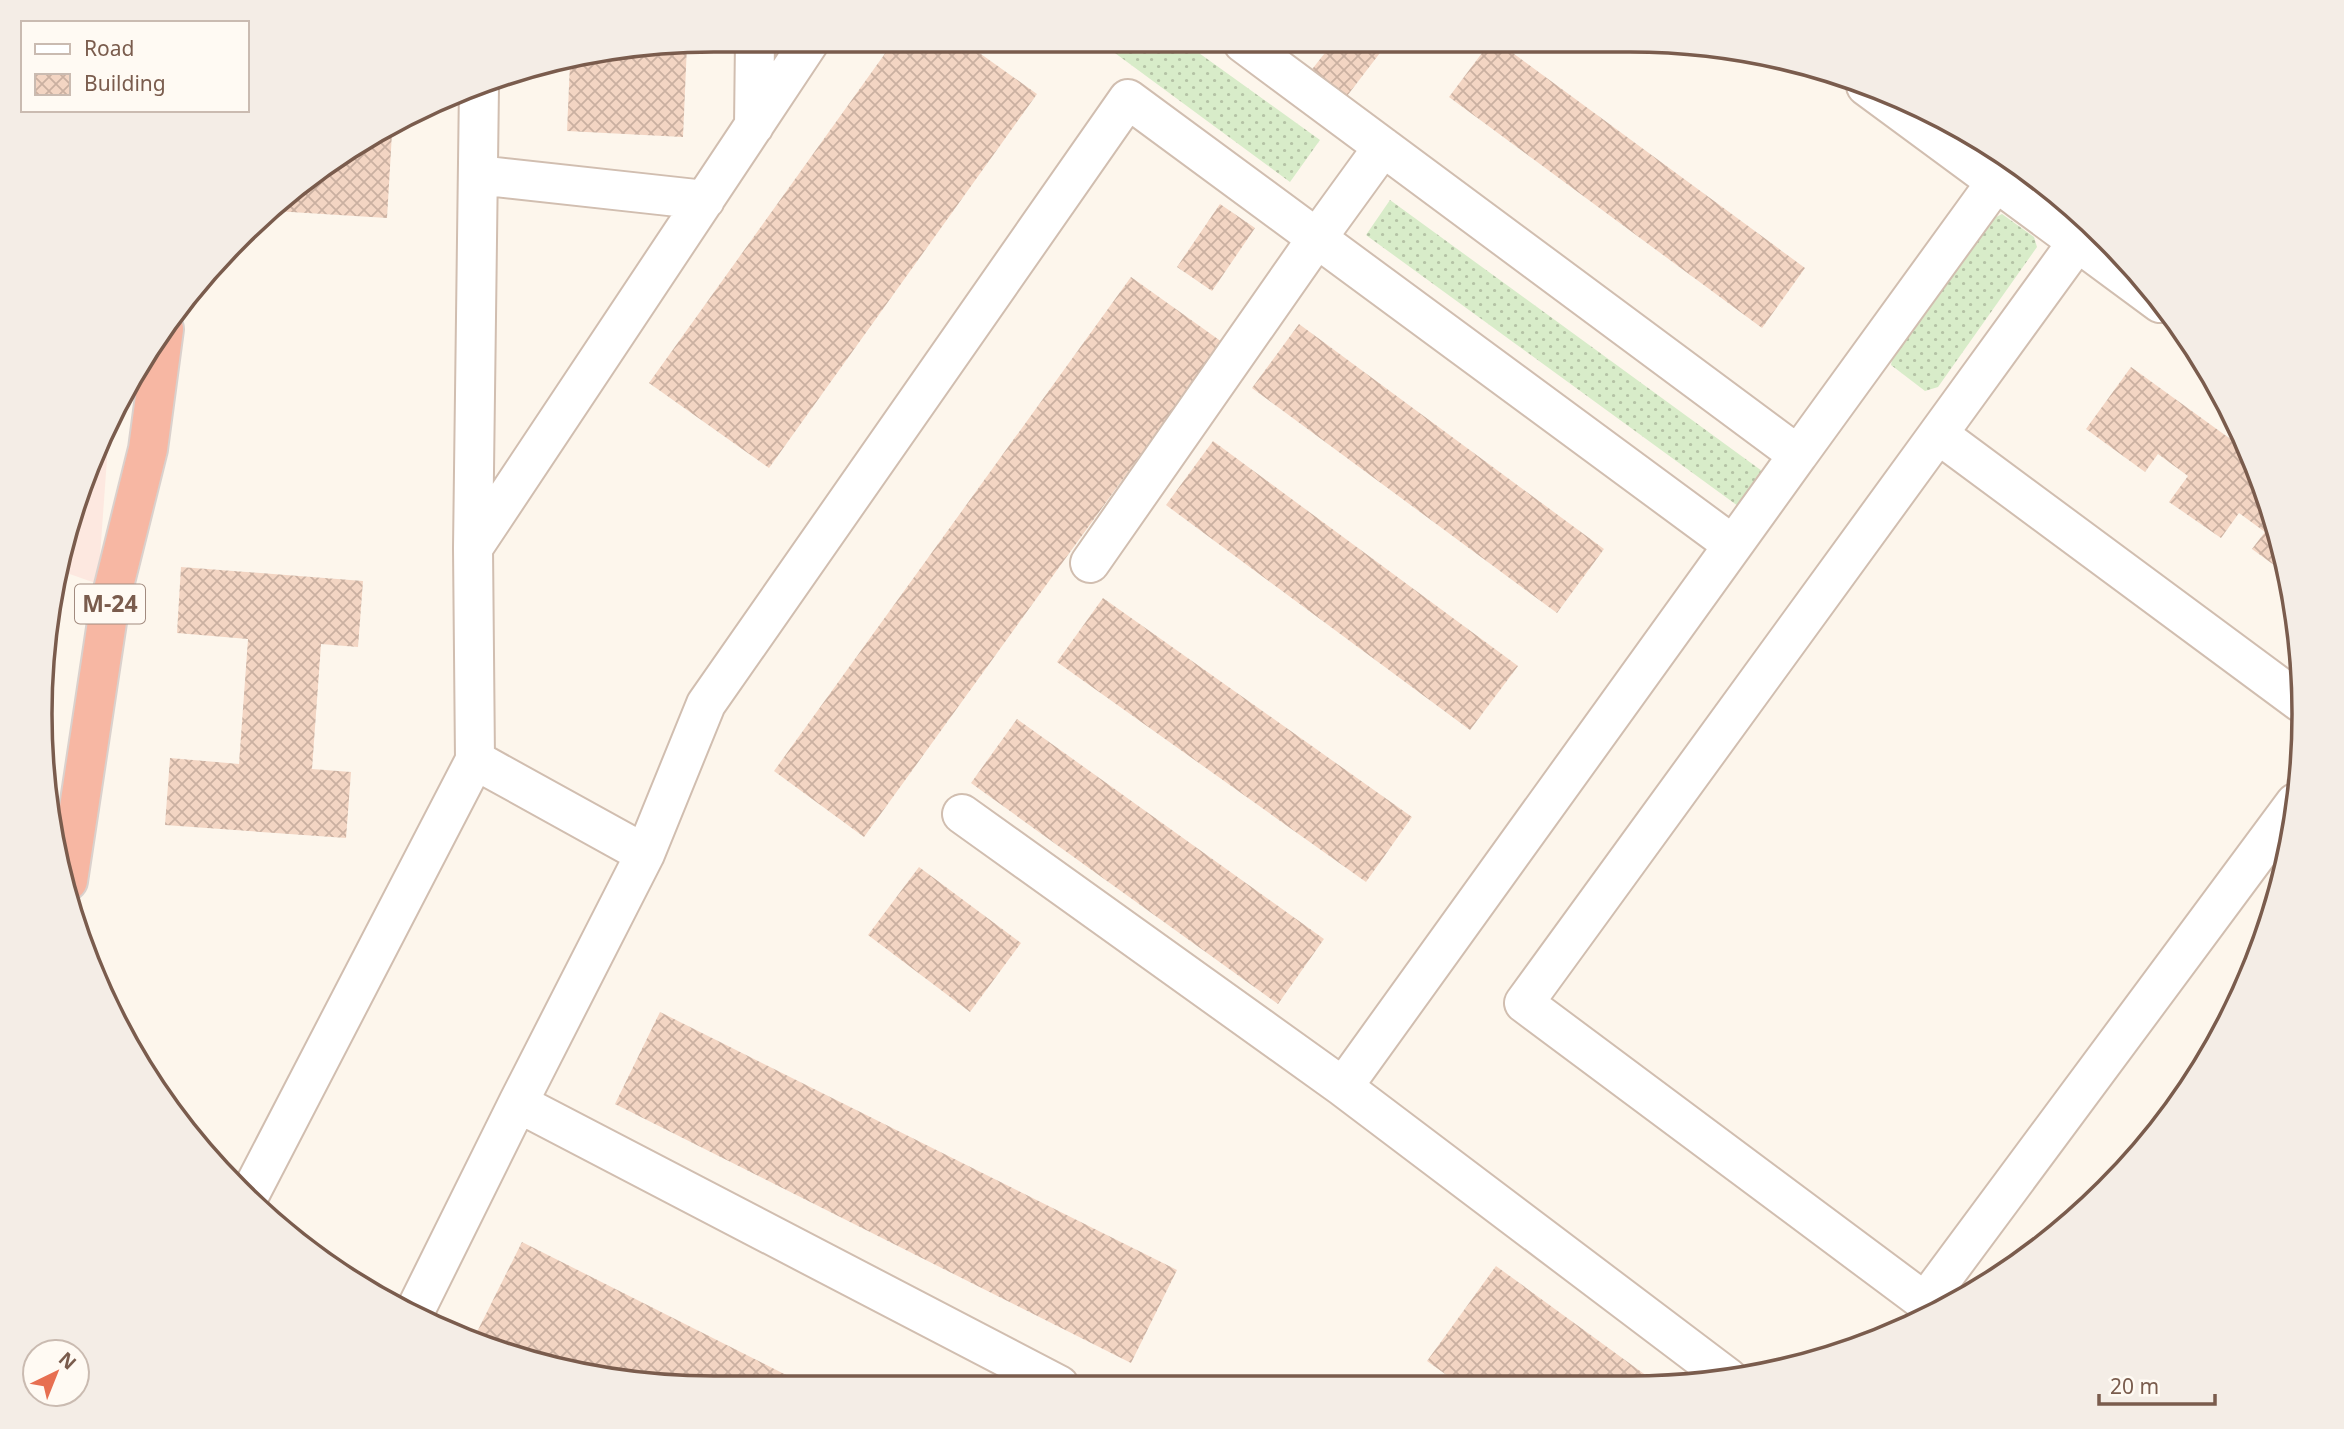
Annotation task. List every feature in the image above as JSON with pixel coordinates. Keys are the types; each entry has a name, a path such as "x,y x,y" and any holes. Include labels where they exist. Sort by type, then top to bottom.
{"highway":[{"name":"М-24","path":"68,843 110,602 148,449 161,352"}],"lane":[{"path":"754,126 755,52"},
{"path":"473,548 803,52"},
{"path":"1255,52 1798,455"},
{"path":"253,1189 475,760 473,548 479,96"},
{"path":"418,1306 645,854 706,704 1128,99 1733,545"},
{"path":"1898,110 1996,183 2083,234 2105,254"},
{"path":"1090,563 1383,147"},
{"path":"478,175 705,200"},
{"path":"1343,1087 1996,183"},
{"path":"2083,234 1524,1003 1926,1302 2283,819"},
{"path":"1938,434 2291,695"},
{"path":"475,760 645,854"},
{"path":"962,814 1343,1087 1718,1371"},
{"path":"518,1103 1042,1376"}],"shaded area":[{"path":"108,451 98,584 68,573 88,502"}],"green space":[{"path":"1114,52 1198,52 1320,140 1290,182"},
{"path":"1390,200 1762,471 1738,506 1366,235"},
{"path":"2002,214 2034,237 2037,247 1938,387 1925,391 1891,365 1893,353 1994,218"}],"building":[{"path":"886,52 978,52 1037,94 769,468 649,383"},
{"path":"1326,52 1381,52 1337,109 1302,82"},
{"path":"1483,52 1512,52 1805,268 1762,328 1449,97"},
{"path":"687,53 683,137 567,131 570,69 628,58"},
{"path":"392,136 387,218 284,212 311,189"},
{"path":"1220,204 1255,228 1212,291 1177,267"},
{"path":"1131,277 1222,342 864,837 774,771"},
{"path":"1299,324 1604,549 1557,613 1252,388"},
{"path":"2131,367 2231,439 2256,502 2269,543 2274,565 2252,549 2265,532 2239,513 2221,538 2169,502 2188,476 2158,454 2145,472 2086,429"},
{"path":"1213,441 1518,666 1470,730 1166,505"},
{"path":"181,567 363,581 358,647 321,644 312,769 351,772 346,838 165,825 170,758 239,764 248,639 177,633"},
{"path":"1103,598 1412,817 1366,882 1057,662"},
{"path":"1017,719 1324,939 1278,1004 971,783"},
{"path":"919,867 1021,943 970,1012 868,935"},
{"path":"660,1012 1177,1270 1131,1363 615,1104"},
{"path":"522,1242 788,1376 671,1375 628,1371 543,1354 477,1332"},
{"path":"1496,1266 1646,1376 1448,1376 1427,1361"}]}
